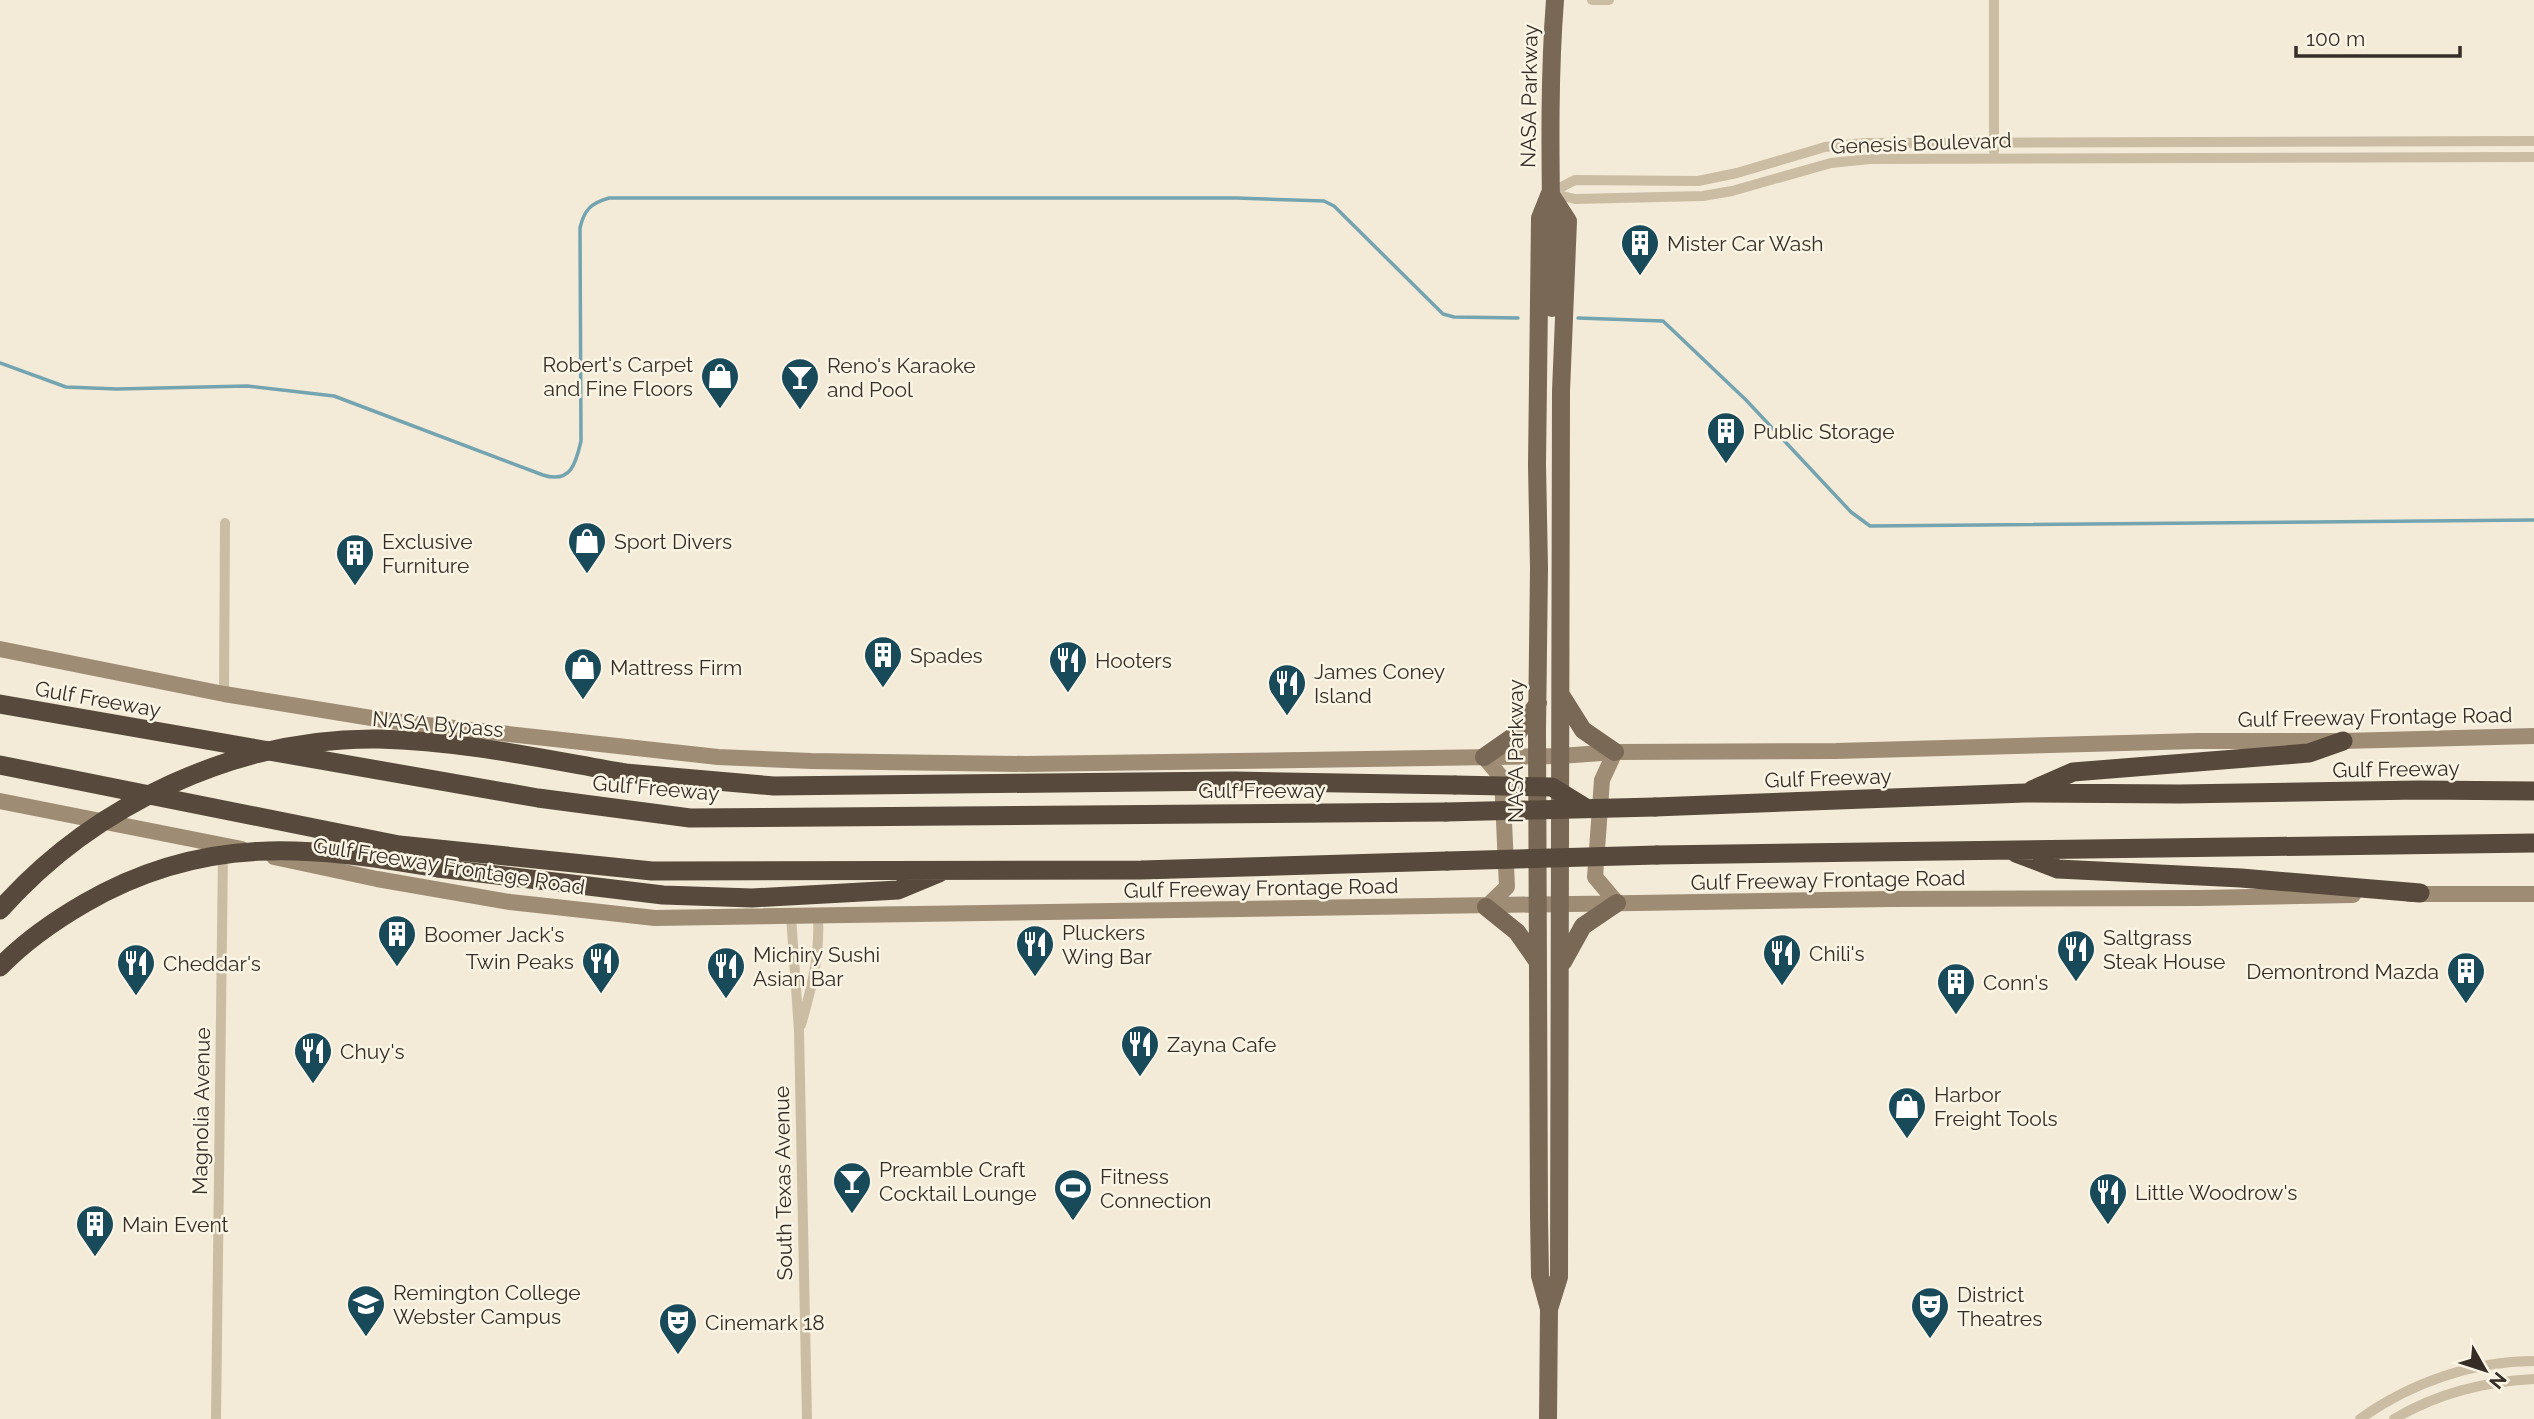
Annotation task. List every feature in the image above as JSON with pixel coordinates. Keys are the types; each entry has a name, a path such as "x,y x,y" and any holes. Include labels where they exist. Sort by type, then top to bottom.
{"highway":[{"name":"Gulf Freeway","path":"0,704 538,798 690,818 1446,811 1655,807 2025,793 2534,791"},
{"name":"NASA Bypass","path":"0,910 47,864 127,806 219,765 280,748 343,740 409,740 474,748 625,774 774,786 1235,781 1552,787 1587,808"},
{"path":"2025,793 2073,772 2309,753 2343,741"},
{"path":"7,766 399,845 652,871 1141,870 1657,855 2534,843"},
{"path":"2006,849 2058,870 2241,878 2420,893"},
{"path":"0,967 18,948 98,895 145,873 188,859 233,852 363,855 438,868 663,895 752,898 898,890 947,869"}],"main road":[{"name":"NASA Parkway","path":"1548,1419 1549,1309 1540,1276 1537,391 1540,218 1550,194 1551,68 1555,0"},
{"name":"NASA Parkway","path":"1549,1309 1559,1277 1562,904 1561,391 1568,221 1550,194"},
{"path":"1537,391 1561,391"},
{"name":"Gulf Freeway Frontage Road","path":"0,649 224,694 390,721 745,758 1026,764 1537,757 1615,752 1836,751 2197,741 2343,741 2534,736"},
{"path":"1560,693 1583,730 1615,752 1601,780 1595,877 1617,903 1584,926 1561,965"},
{"path":"1538,703 1517,734 1484,757 1502,778 1507,887 1486,907 1517,932 1538,962"},
{"name":"Gulf Freeway Frontage Road","path":"0,801 377,879 510,902 655,918 1891,899 2534,894"}],"street":[{"path":"1592,0 1609,0"},
{"path":"1994,0 1994,159"},
{"name":"Genesis Boulevard","path":"1550,194 1575,180 1703,180 1845,145 2534,141"},
{"path":"2351,142 2351,158"},
{"path":"2174,143 2174,159"},
{"name":"Genesis Boulevard","path":"1550,194 1575,199 1691,197 1732,191 1812,167 1870,159 2534,157"},
{"path":"224,694 225,523"},
{"name":"Magnolia Avenue","path":"216,1419 223,845"},
{"name":"South Texas Avenue","path":"791,916 799,1031 807,1419"},
{"name":"South Texas Avenue","path":"799,1031 815,977 819,946 818,916"},
{"path":"2366,1417 2433,1380 2466,1369 2512,1361 2534,1361"},
{"path":"2394,1419 2442,1395 2489,1383 2534,1379"}],"waterway":[{"path":"0,363 66,387 117,389 247,386 334,396 543,475 560,477 571,470 581,441 580,228 589,208 609,198 1237,198 1324,201 1334,206 1443,314 1454,317 1518,318"},
{"path":"1578,318 1663,321 1746,400 1851,512 1870,526 2534,520"}],"place":[{"name":"Mister Car Wash","path":"1640,277"},
{"name":"Robert's Carpet and Fine Floors","path":"720,410"},
{"name":"Reno's Karaoke and Pool","path":"800,411"},
{"name":"Public Storage","path":"1726,465"},
{"name":"Sport Divers","path":"587,575"},
{"name":"Exclusive Furniture","path":"355,587"},
{"name":"Spades","path":"883,689"},
{"name":"Hooters","path":"1068,694"},
{"name":"Mattress Firm","path":"583,701"},
{"name":"James Coney Island","path":"1287,717"},
{"name":"Boomer Jack's","path":"397,968"},
{"name":"Pluckers Wing Bar","path":"1035,978"},
{"name":"Saltgrass Steak House","path":"2076,983"},
{"name":"Chili's","path":"1782,987"},
{"name":"Twin Peaks","path":"601,995"},
{"name":"Cheddar's","path":"136,997"},
{"name":"Michiry Sushi Asian Bar","path":"726,1000"},
{"name":"Demontrond Mazda","path":"2466,1005"},
{"name":"Conn's","path":"1956,1016"},
{"name":"Zayna Cafe","path":"1140,1078"},
{"name":"Chuy's","path":"313,1085"},
{"name":"Harbor Freight Tools","path":"1907,1140"},
{"name":"Preamble Craft Cocktail Lounge","path":"852,1215"},
{"name":"Fitness Connection","path":"1073,1222"},
{"name":"Little Woodrow's","path":"2108,1226"},
{"name":"Main Event","path":"95,1258"},
{"name":"Remington College Webster Campus","path":"366,1338"},
{"name":"District Theatres","path":"1930,1340"},
{"name":"Cinemark 18","path":"678,1356"}]}
